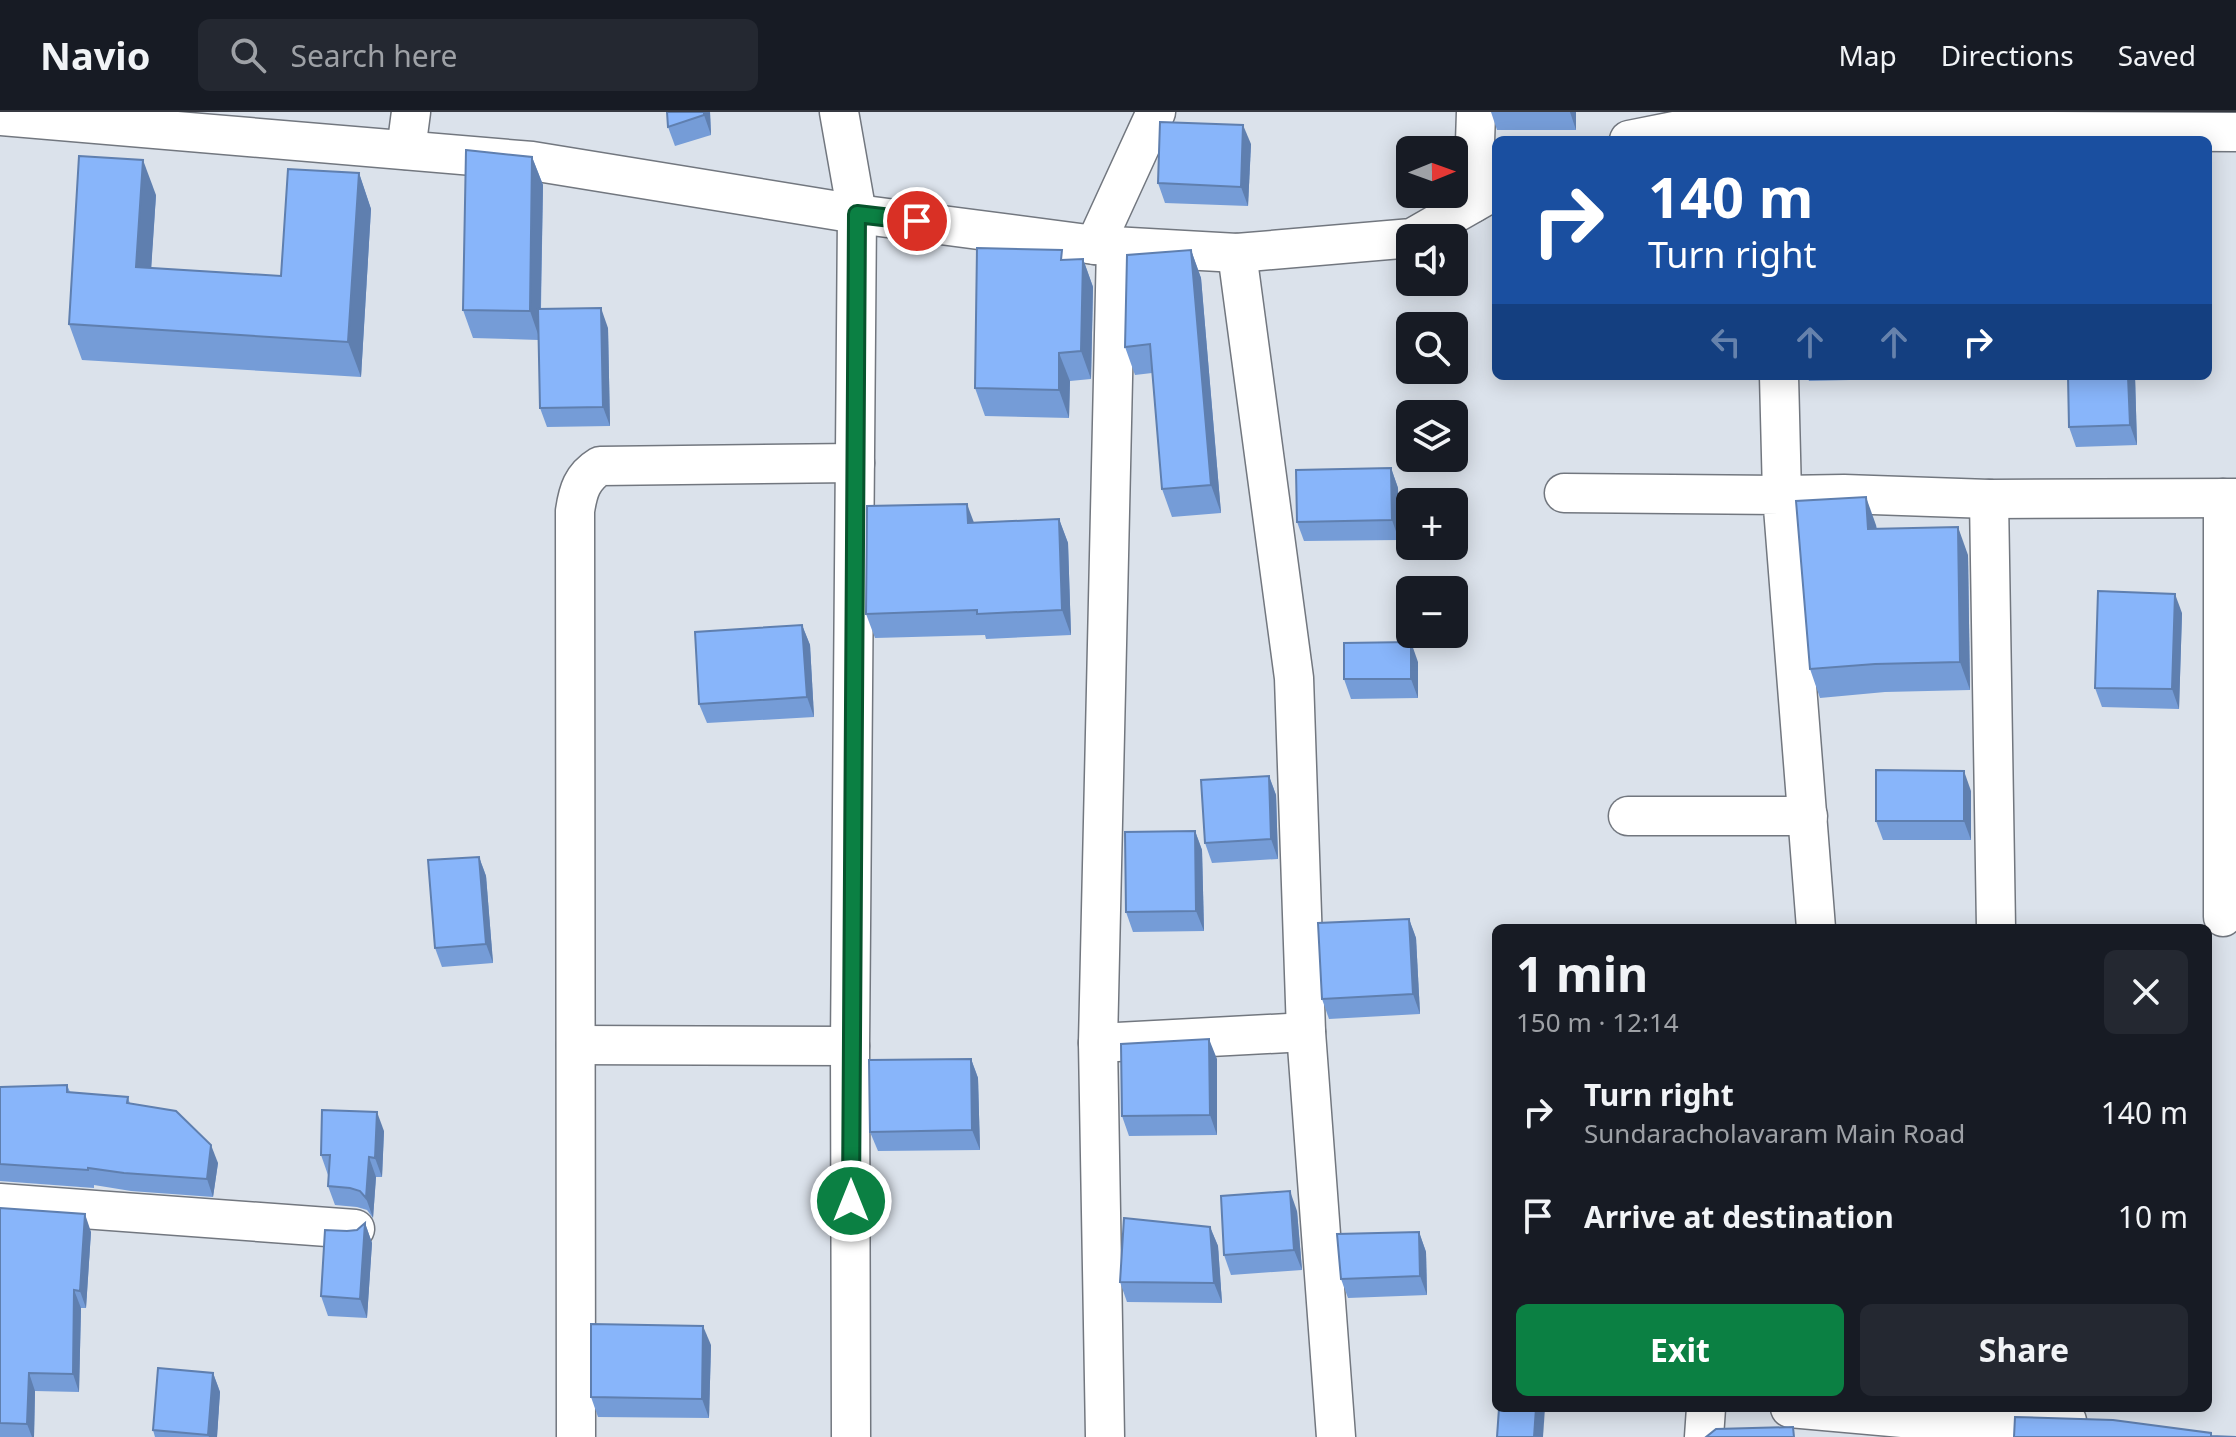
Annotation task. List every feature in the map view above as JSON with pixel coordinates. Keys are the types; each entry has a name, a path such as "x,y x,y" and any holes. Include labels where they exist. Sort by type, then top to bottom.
{"street":[{"path":"406,150 411,112"},
{"path":"839,112 857,214 850,1046 851,1437"},
{"path":"1105,1437 1098,1043 1106,245 1156,112"},
{"path":"0,116 185,122 406,150 532,161 857,214 1106,245 1237,253 1412,238 1484,196 1476,112"},
{"path":"1641,136 1684,121 1774,135 1945,121 2236,132"},
{"path":"1237,253 1294,678 1306,1032 1336,1437"},
{"path":"1779,380 1782,495 1816,924"},
{"path":"576,1437 577,495 582,482 600,466 855,463"},
{"path":"1564,493 1858,494 1989,499 2229,498 2223,917"},
{"path":"1989,499 1996,924"},
{"path":"1628,816 1808,816"},
{"path":"1098,1043 1306,1032"},
{"path":"576,1045 850,1046"},
{"path":"0,1203 355,1229"},
{"path":"1704,1437 1706,1412"},
{"path":"1816,1412 1924,1429 2097,1422"}],"building":[{"path":"667,112 704,112 704,115 668,127"},
{"path":"1160,122 1243,125 1241,187 1158,183"},
{"path":"466,150 532,157 530,311 463,310"},
{"path":"79,156 143,160 136,267 281,276 288,169 359,173 348,342 69,324"},
{"path":"977,248 1062,250 1061,260 1083,259 1081,351 1059,353 1059,390 975,388"},
{"path":"1191,250 1211,485 1162,489 1150,344 1125,347 1127,255"},
{"path":"601,308 603,407 540,408 538,309"},
{"path":"2068,380 2128,380 2130,425 2069,427"},
{"path":"1391,468 1392,520 1297,522 1296,470"},
{"path":"1866,497 1868,529 1958,527 1960,662 1810,669 1796,501"},
{"path":"967,504 968,523 1059,519 1062,610 866,614 867,506"},
{"path":"2098,591 2175,594 2172,689 2095,688"},
{"path":"802,625 807,697 699,704 695,632"},
{"path":"1396,642 1396,648 1411,648 1411,679 1344,679 1344,643"},
{"path":"1876,770 1964,771 1964,821 1876,821"},
{"path":"1269,776 1271,839 1205,843 1201,780"},
{"path":"1195,831 1196,911 1126,912 1125,832"},
{"path":"479,857 486,944 435,948 428,860"},
{"path":"1409,919 1413,994 1322,999 1318,923"},
{"path":"1209,1039 1210,1115 1122,1116 1121,1044"},
{"path":"971,1059 972,1130 870,1132 869,1060"},
{"path":"67,1085 67,1092 128,1097 127,1103 176,1111 211,1145 207,1179 0,1164 0,1087"},
{"path":"322,1110 377,1112 375,1158 369,1157 366,1198 360,1191 328,1186 330,1155 321,1155"},
{"path":"1290,1191 1294,1250 1224,1255 1221,1196"},
{"path":"0,1208 85,1214 80,1291 74,1290 73,1374 29,1373 27,1424 0,1423"},
{"path":"1124,1218 1210,1227 1214,1283 1120,1282"},
{"path":"365,1223 360,1299 321,1296 325,1230 357,1230"},
{"path":"1419,1232 1420,1276 1341,1279 1337,1234"},
{"path":"591,1324 703,1326 702,1399 591,1397"},
{"path":"158,1368 213,1373 208,1435 153,1430"},
{"path":"1499,1412 1536,1412 1534,1437 1497,1437"},
{"path":"2015,1417 2113,1420 2211,1433 2211,1436 2236,1437 2014,1437"},
{"path":"1793,1427 1794,1437 1706,1437 1716,1429"}],"route":[{"path":"851,1201 857,214 917,221"}]}
